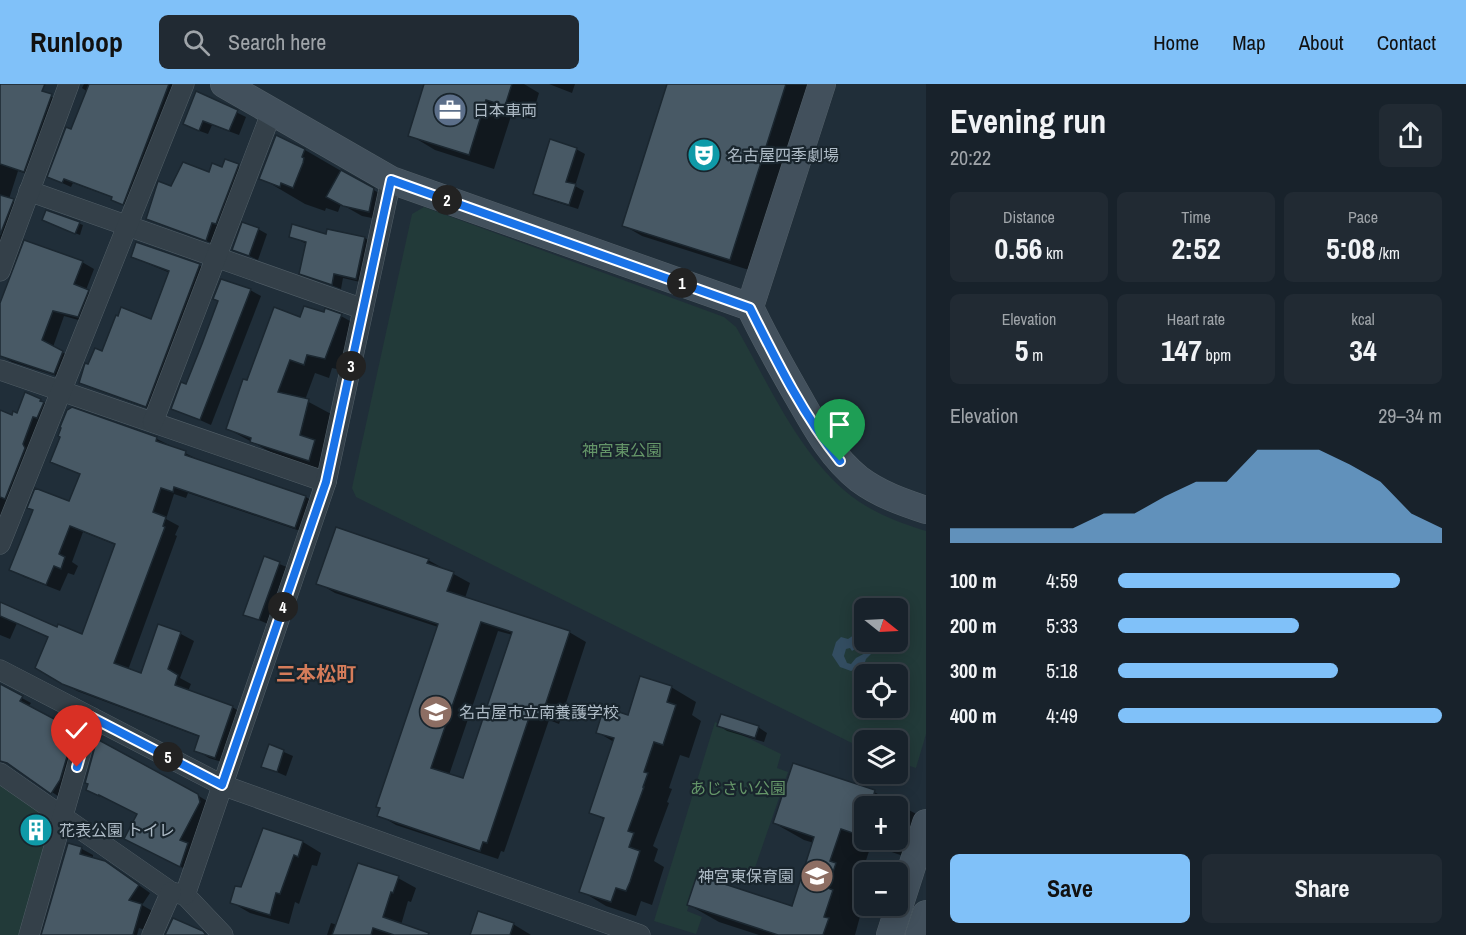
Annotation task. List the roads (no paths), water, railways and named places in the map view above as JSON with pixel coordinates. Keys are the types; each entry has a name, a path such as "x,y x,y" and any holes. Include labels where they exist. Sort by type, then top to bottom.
{"street":[{"path":"0,271 69,84"},
{"path":"0,544 184,84"},
{"path":"224,84 391,180 750,308 822,439 840,461 860,479 884,494 926,510"},
{"path":"750,308 822,84"},
{"path":"153,422 272,111"},
{"path":"152,935 178,894 222,785 326,482 391,180"},
{"path":"29,191 363,309"},
{"path":"0,370 326,482"},
{"path":"0,670 222,785 600,929 640,935"},
{"path":"29,935 91,717"},
{"path":"0,773 178,894 223,935"},
{"path":"890,935 926,823"},
{"path":"919,935 926,914"}],"water":[{"path":"854,635 854,650 846,649 844,656 847,663 851,664 856,658 867,652 873,652 864,664 854,664 854,670 851,671 840,667 832,655 836,642 841,637 848,639"}],"place":[{"name":"日本車両","path":"450,110"},
{"name":"名古屋四季劇場","path":"704,155"},
{"name":"名古屋市立南養護学校","path":"436,712"},
{"name":"花表公園 トイレ","path":"36,830"},
{"name":"神宮東保育園","path":"817,876"}],"district":[{"name":"三本松町","path":"316,674"}],"park label":[{"name":"神宮東公園","path":"622,450"},
{"name":"あじさい公園","path":"738,788"}]}
